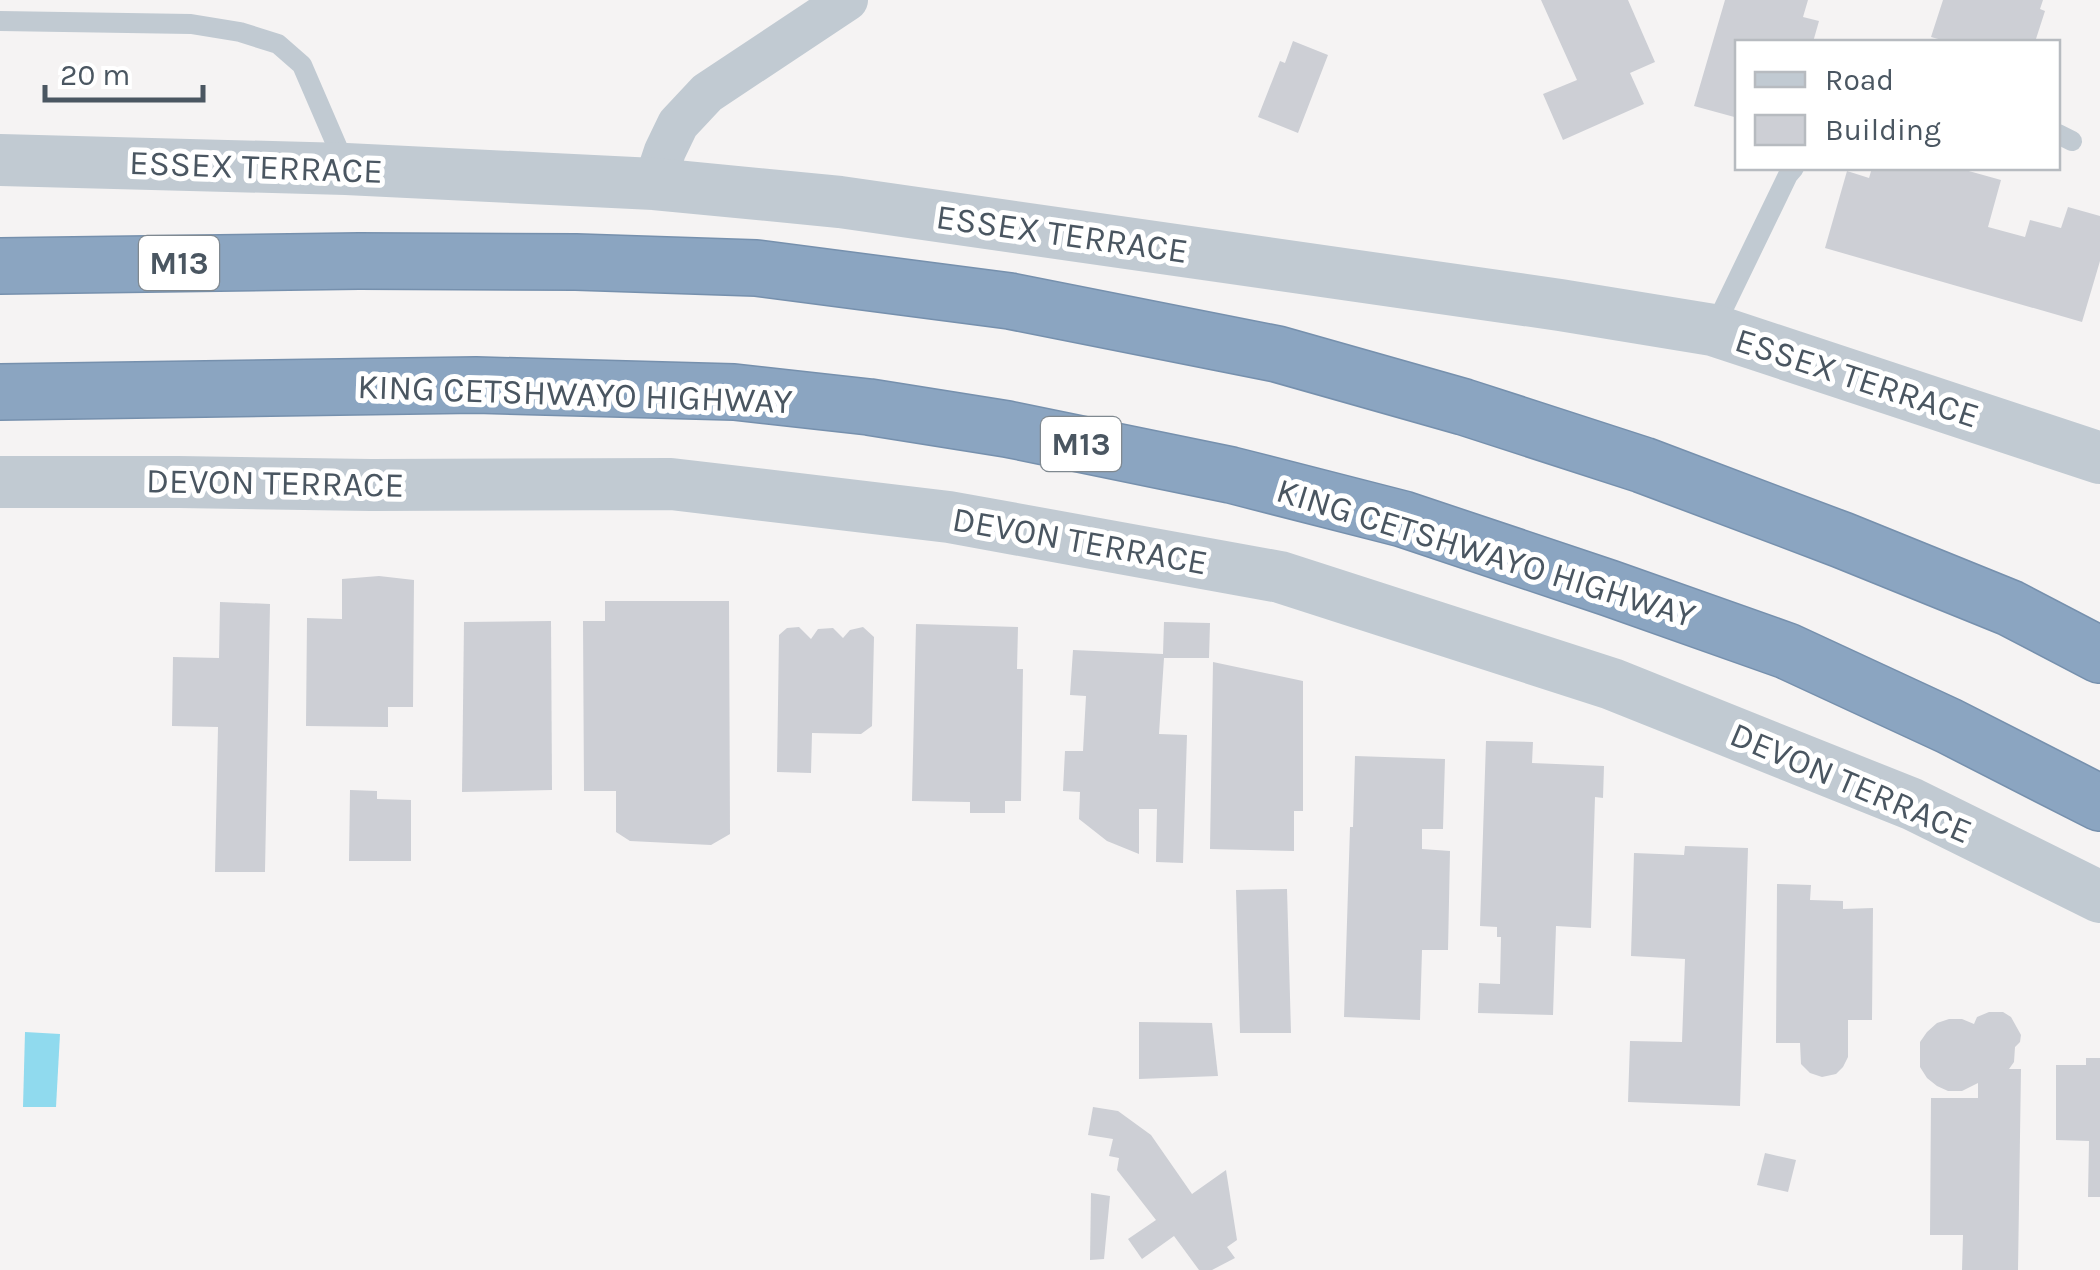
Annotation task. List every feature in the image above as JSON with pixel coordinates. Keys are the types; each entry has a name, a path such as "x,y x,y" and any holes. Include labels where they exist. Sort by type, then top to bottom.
{"highway":[{"name":"M13","path":"0,266 359,261 756,268 1010,301 1277,354 1518,424 1643,465 1842,540 2010,608 2100,654"},
{"name":"KING CETSHWAYO HIGHWAY","path":"0,392 476,386 734,392 869,407 1008,429 1231,475 1402,519 1609,588 1787,651 1949,726 2100,803"}],"street":[{"path":"654,184 678,124 708,93 848,0"},
{"name":"ESSEX TERRACE","path":"0,160 346,169 654,184 840,202 1713,330 2100,458"},
{"name":"DEVON TERRACE","path":"0,482 671,484 949,517 1280,578 1612,684 1912,804 2100,898"}],"lane":[{"path":"0,21 191,24 240,32 278,44 302,65 346,169"},
{"path":"1713,330 1793,170"}],"water":[{"path":"25,1032 60,1034 56,1107 23,1107"}],"building":[{"path":"1541,0 1628,0 1655,62 1630,73 1644,104 1563,140 1543,94 1577,80"},
{"path":"1725,0 1808,0 1803,17 1819,21 1814,40 1735,40 1735,117 1694,106"},
{"path":"1943,0 2043,0 2040,9 2045,11 2036,40 1931,37"},
{"path":"1293,41 1328,55 1298,133 1258,117 1280,61 1285,63"},
{"path":"1871,170 1965,170 2001,180 1988,227 2025,237 2030,220 2061,228 2068,207 2100,216 2100,261 2082,322 1825,248 1847,171 1869,178"},
{"path":"379,576 414,580 413,707 388,707 388,727 306,726 307,618 342,619 342,579"},
{"path":"605,601 729,601 730,834 711,845 630,841 616,832 616,791 584,791 583,621 605,621"},
{"path":"220,602 270,604 265,872 215,872 218,727 172,726 173,657 219,658"},
{"path":"551,621 552,790 462,792 464,622"},
{"path":"1164,622 1210,623 1209,658 1164,658 1159,734 1187,735 1183,863 1156,862 1157,809 1139,809 1139,854 1107,841 1079,819 1080,792 1063,791 1065,751 1083,751 1086,696 1070,695 1073,650 1163,654"},
{"path":"916,624 1018,627 1017,669 1023,669 1021,801 1005,801 1005,813 970,813 970,802 912,801"},
{"path":"799,627 811,639 818,629 833,628 843,638 850,630 863,627 874,637 872,726 861,734 812,733 811,773 777,772 779,635 787,628"},
{"path":"1213,662 1303,681 1303,811 1294,811 1294,851 1210,849"},
{"path":"1486,741 1533,742 1532,763 1604,766 1603,798 1595,797 1591,928 1556,926 1553,1015 1478,1013 1479,983 1500,984 1501,937 1497,937 1497,927 1480,926"},
{"path":"1355,756 1445,759 1443,829 1422,829 1422,849 1450,851 1448,950 1422,950 1420,1020 1344,1017"},
{"path":"350,790 377,791 377,799 411,800 411,861 349,861"},
{"path":"1685,846 1748,848 1740,1106 1628,1102 1630,1041 1682,1042 1685,959 1631,956 1634,853 1684,855"},
{"path":"1777,884 1811,885 1810,900 1843,901 1843,909 1873,908 1872,1020 1848,1020 1848,1057 1836,1074 1822,1077 1810,1073 1801,1064 1800,1043 1776,1043"},
{"path":"1287,889 1291,1033 1240,1033 1236,890"},
{"path":"2003,1012 2011,1017 2021,1035 2009,1069 2021,1069 2018,1270 1962,1270 1963,1235 1930,1235 1931,1098 1978,1098 1978,1083 1962,1091 1937,1086 1920,1067 1920,1042 1937,1023 1962,1019 1974,1024 1977,1017"},
{"path":"1139,1022 1212,1023 1218,1076 1139,1079"},
{"path":"2086,1058 2100,1058 2100,1197 2088,1197 2089,1141 2056,1140 2056,1065 2086,1065"},
{"path":"1093,1107 1118,1111 1151,1135 1192,1194 1226,1170 1237,1240 1227,1247 1235,1258 1212,1270 1199,1270 1174,1236 1142,1259 1128,1239 1156,1220 1117,1170 1119,1158 1109,1156 1113,1139 1088,1135"},
{"path":"1765,1153 1796,1160 1788,1192 1757,1185"},
{"path":"1091,1193 1110,1196 1104,1259 1090,1260"}]}
